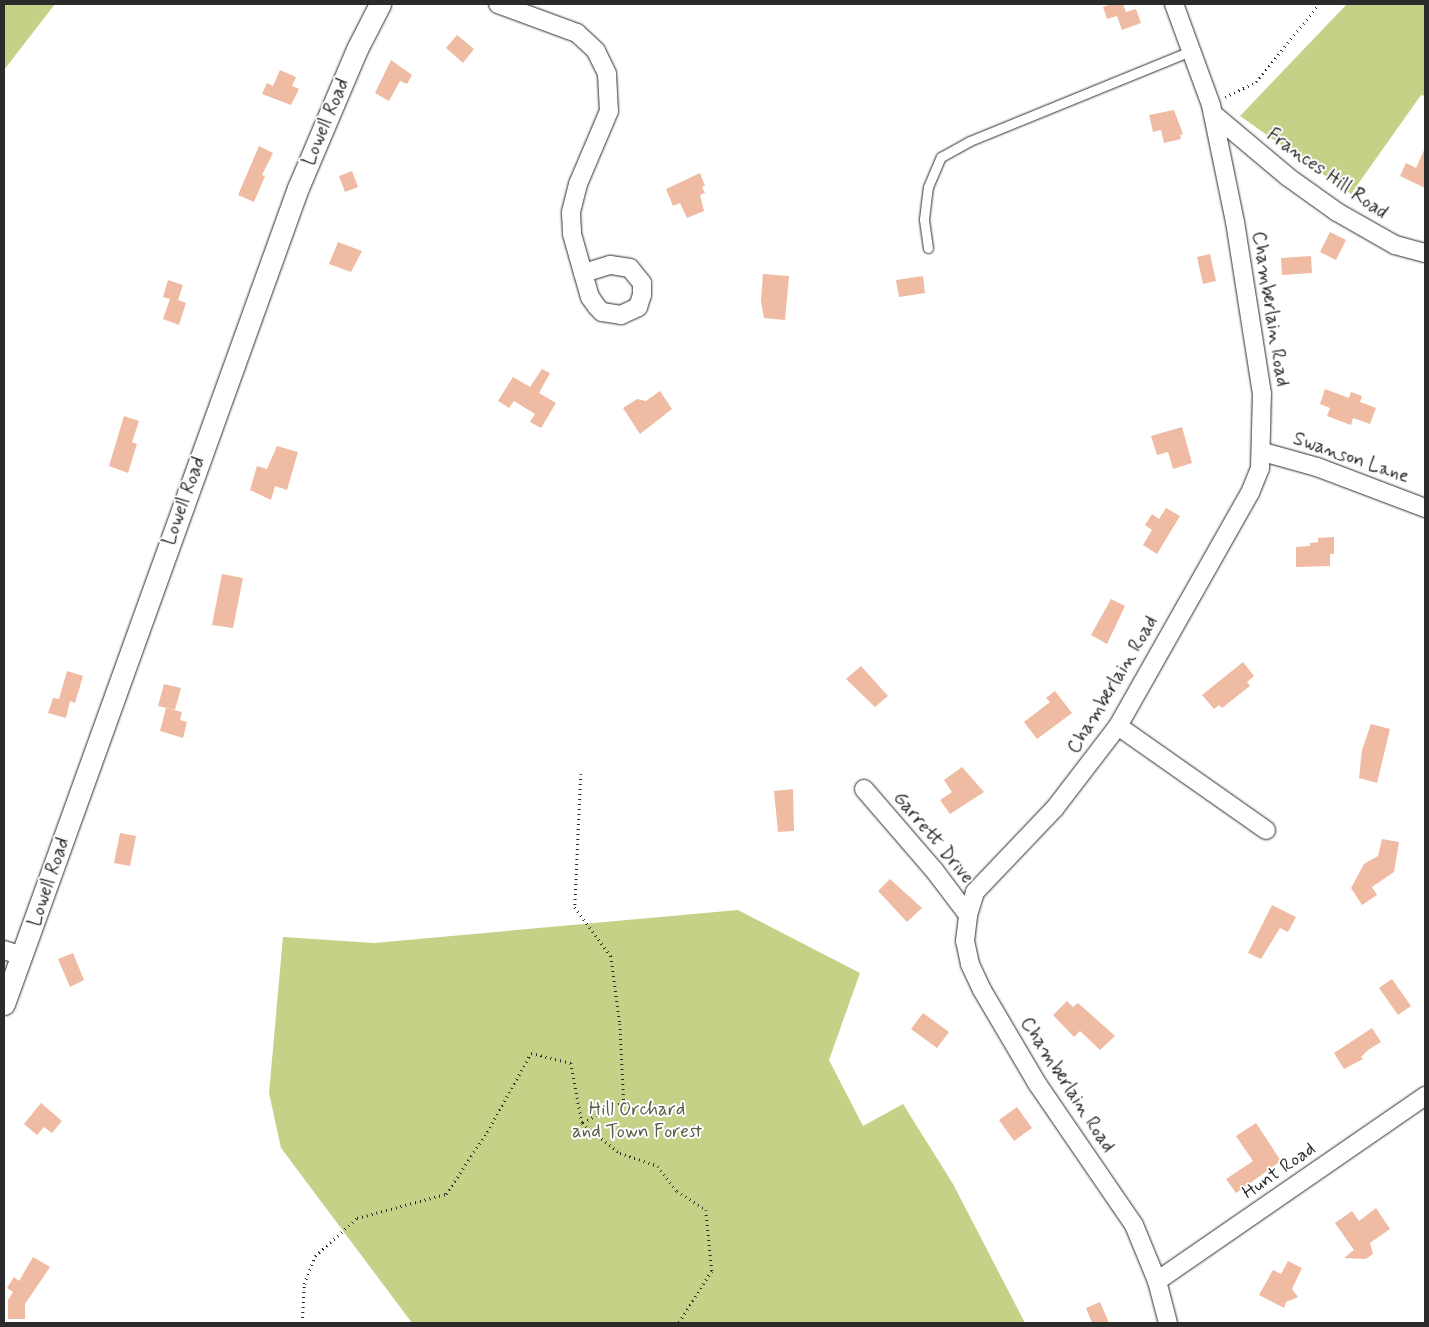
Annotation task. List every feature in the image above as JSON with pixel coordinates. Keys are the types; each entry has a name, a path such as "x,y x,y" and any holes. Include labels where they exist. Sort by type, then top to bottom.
{"street":[{"name":"Lowell Road","path":"4,1004 13,953 298,188 357,49 380,4"},
{"path":"498,4 576,33 596,51 607,74 609,111 581,174 571,214 572,234 583,273"},
{"name":"Chamberlain Road","path":"1168,1323 1157,1281 1134,1225 1038,1085 982,990 970,964 965,941 968,915 976,892 988,876 1055,808 1093,762 1118,726 1250,493 1263,452 1262,394 1256,352 1212,110 1174,4"},
{"name":"Frances Hill Road","path":"1212,110 1288,177 1337,212 1395,245 1425,253"},
{"name":"Swanson Lane","path":"1263,452 1317,467 1425,508"},
{"path":"1118,726 1266,830"},
{"name":"Garrett Drive","path":"864,789 934,870 968,915"},
{"name":"Hunt Road","path":"1157,1281 1425,1096"}],"lane":[{"path":"928,248 924,219 928,187 941,157 970,141 1191,51"}],"path":[{"path":"1212,110 1256,82 1319,4"},
{"path":"581,774 576,907 611,956 620,1024 624,1102 582,1123"},
{"path":"302,1323 304,1284 314,1256 358,1218 446,1194 487,1132 531,1053 571,1063 582,1123 620,1153 658,1166 677,1191 706,1210 712,1271 679,1323"}],"green space":[{"path":"4,4 55,4 4,70"},
{"path":"1347,4 1425,4 1425,96 1421,95 1351,194 1240,116"},
{"name":"Hill Orchard and Town Forest","path":"738,910 860,973 829,1060 863,1126 903,1104 953,1184 1025,1323 412,1323 281,1148 269,1093 283,937 374,943"}],"building":[{"path":"1112,4 1123,4 1126,12 1136,9 1141,23 1122,30 1117,16 1107,19 1103,7"},
{"path":"457,35 474,49 463,63 446,48"},
{"path":"391,60 412,75 407,84 400,81 389,101 375,93"},
{"path":"280,70 296,77 292,86 299,89 291,105 262,94 267,83 273,86"},
{"path":"1174,110 1183,134 1180,135 1181,139 1164,143 1161,130 1153,132 1149,115"},
{"path":"259,146 273,153 262,175 265,176 254,202 238,195"},
{"path":"1425,148 1425,188 1400,176 1406,163 1416,168"},
{"path":"352,171 358,187 345,192 339,176"},
{"path":"700,173 705,186 702,187 705,193 700,195 704,211 687,218 680,203 673,206 666,189"},
{"path":"1330,232 1346,240 1336,260 1320,252"},
{"path":"338,242 362,251 351,272 329,264"},
{"path":"1210,254 1216,281 1203,284 1197,257"},
{"path":"1311,256 1312,273 1282,275 1281,258"},
{"path":"763,274 789,276 785,320 764,318 761,301"},
{"path":"923,276 925,293 899,297 896,280"},
{"path":"168,280 183,285 178,300 186,303 179,325 163,319 170,299 163,297"},
{"path":"542,369 550,373 539,393 556,403 541,428 530,422 535,414 514,401 509,408 498,401 513,377 530,387"},
{"path":"1325,389 1349,398 1351,392 1362,396 1360,402 1376,408 1370,424 1353,418 1351,425 1327,416 1330,408 1320,404"},
{"path":"660,391 672,409 640,434 623,408 637,399 646,401"},
{"path":"124,416 139,421 132,442 137,444 128,473 109,466"},
{"path":"1182,427 1192,463 1173,469 1168,452 1157,455 1151,436"},
{"path":"277,446 298,452 287,490 275,486 271,500 250,490 257,466 267,469"},
{"path":"1166,508 1180,516 1157,554 1143,545 1152,530 1145,525 1152,514 1159,519"},
{"path":"1334,537 1334,554 1330,554 1330,566 1296,567 1296,547 1310,546 1310,543 1318,542 1318,538"},
{"path":"222,574 243,578 233,628 212,625"},
{"path":"1111,599 1125,606 1107,644 1091,635"},
{"path":"1243,662 1254,676 1247,682 1250,686 1222,708 1219,705 1214,709 1202,695"},
{"path":"861,666 888,696 875,707 846,679"},
{"path":"67,671 83,676 75,703 70,701 66,718 48,713 53,698 59,699"},
{"path":"164,684 181,688 175,710 158,706"},
{"path":"1055,691 1072,713 1037,739 1024,722 1050,702 1046,698"},
{"path":"166,708 182,712 180,720 187,722 183,738 160,731"},
{"path":"1371,724 1390,729 1377,783 1359,778 1362,750"},
{"path":"962,767 984,792 950,814 940,800 952,792 944,780"},
{"path":"793,789 794,831 778,832 774,791"},
{"path":"120,833 136,836 130,866 114,863"},
{"path":"1382,839 1399,842 1394,872 1372,887 1377,895 1362,905 1351,888 1364,864 1378,856"},
{"path":"890,879 922,908 907,922 878,891"},
{"path":"1272,905 1296,917 1288,932 1280,928 1261,959 1248,953"},
{"path":"73,953 84,980 70,987 58,959"},
{"path":"1392,979 1411,1006 1398,1015 1379,988"},
{"path":"1067,1001 1073,1007 1078,1003 1115,1036 1100,1050 1080,1031 1074,1037 1053,1015"},
{"path":"923,1013 949,1032 937,1048 911,1029"},
{"path":"1372,1028 1381,1042 1368,1050 1361,1057 1363,1059 1344,1069 1334,1053"},
{"path":"41,1103 62,1121 52,1133 44,1127 37,1135 24,1124"},
{"path":"1017,1107 1032,1128 1014,1141 999,1120"},
{"path":"1256,1123 1281,1161 1236,1193 1226,1179 1253,1161 1236,1136"},
{"path":"1376,1208 1390,1229 1370,1243 1373,1254 1366,1259 1344,1258 1354,1250 1335,1223 1352,1211 1359,1221"},
{"path":"33,1257 50,1267 25,1304 25,1319 8,1319 8,1300 13,1292 7,1288 14,1277 19,1281"},
{"path":"1288,1261 1302,1268 1292,1289 1298,1297 1286,1302 1284,1308 1259,1295 1273,1270 1281,1274"},
{"path":"1100,1302 1109,1323 1092,1323 1086,1308"}]}
